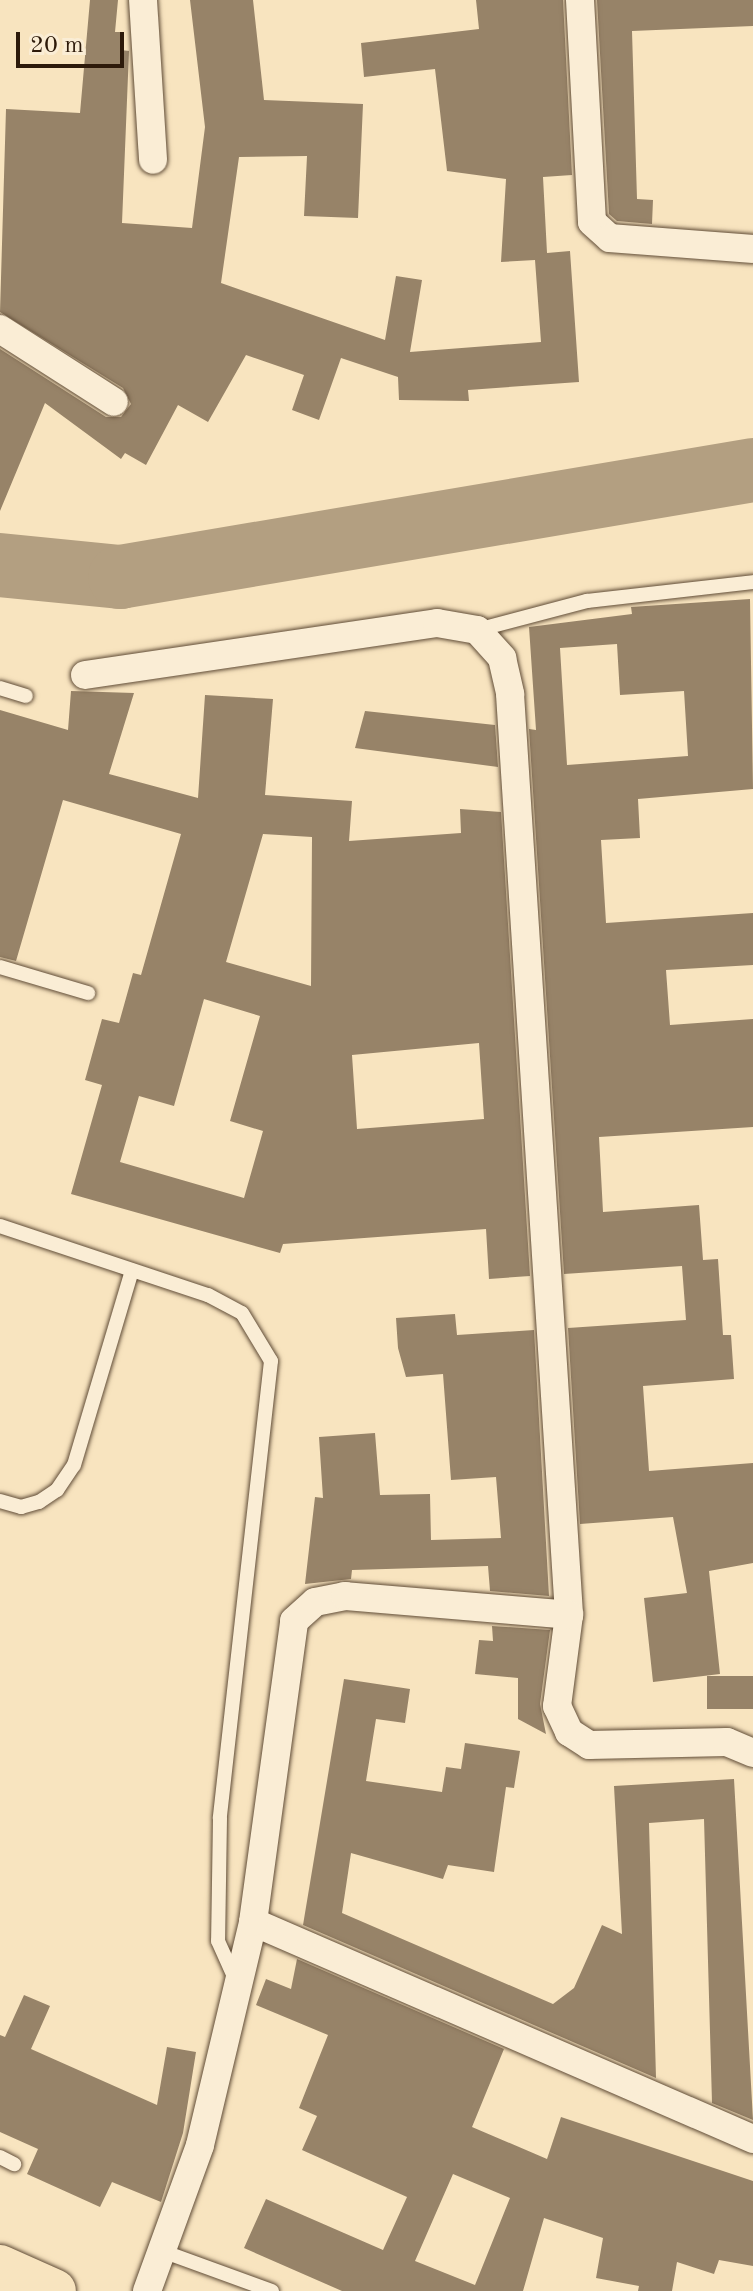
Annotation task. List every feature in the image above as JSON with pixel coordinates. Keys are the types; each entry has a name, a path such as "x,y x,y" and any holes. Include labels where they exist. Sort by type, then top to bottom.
{"main road":[{"path":"0,2267 54,2291"}],"street":[{"path":"143,0 153,160"},
{"path":"580,0 592,222 610,238 753,249"},
{"path":"0,329 114,402"},
{"path":"85,675 437,623 477,630 502,658 510,694 569,1615 557,1706 569,1732 589,1745 727,1742 753,1753"},
{"path":"147,2291 200,2145 236,1982 253,1922 294,1621 315,1602 345,1596 569,1615"},
{"path":"253,1922 753,2139"}],"lane":[{"path":"477,630 587,601 753,582"},
{"path":"0,688 26,696"},
{"path":"0,967 88,993"},
{"path":"0,1226 132,1270 242,1313 271,1361 220,1818 218,1941 236,1982"},
{"path":"0,1501 21,1507 39,1502 57,1490 74,1465 132,1270"},
{"path":"162,2251 272,2291"}],"building":[{"path":"90,0 118,0 115,32 123,32 121,50 129,51 122,223 192,228 205,127 190,0 253,0 264,100 363,104 358,218 304,216 307,156 239,157 221,283 385,340 396,276 422,280 410,352 541,342 535,260 501,262 506,179 447,171 435,69 364,77 361,43 479,29 476,0 563,0 572,175 543,177 547,253 570,251 579,382 468,390 469,401 399,400 398,377 341,358 319,420 292,410 304,375 246,355 208,422 178,405 146,465 125,453 121,459 45,403 0,511 0,349 106,417 121,417 131,404 123,388 0,312 6,109 80,113"},
{"path":"597,0 753,0 753,26 632,31 637,199 653,200 652,224 617,221 609,214"},
{"path":"750,599 753,789 638,799 640,838 601,840 606,923 753,913 753,965 666,970 670,1025 753,1019 753,1127 599,1137 603,1212 699,1205 703,1260 718,1259 723,1335 731,1335 734,1379 643,1386 649,1471 753,1463 753,1563 709,1571 720,1674 653,1682 644,1598 687,1593 673,1517 580,1524 568,1328 686,1320 682,1266 564,1274 529,729 536,730 529,627 632,614 631,607","holes":["617,644 620,695 684,691 688,756 567,765 560,648"]},
{"path":"71,691 134,693 109,774 198,798 205,695 273,699 265,795 352,801 349,841 461,833 460,809 501,812 530,1276 489,1279 486,1229 283,1244 280,1253 71,1194 102,1085 85,1080 102,1019 119,1023 133,973 141,975 181,834 63,800 16,961 0,957 0,710 68,730","holes":["263,834 312,837 311,986 226,962","204,999 260,1016 230,1121 263,1131 244,1198 120,1162 139,1096 174,1106","479,1043 484,1119 357,1129 352,1055"]},
{"path":"365,711 495,725 498,767 355,748"},
{"path":"455,1314 457,1335 534,1330 549,1596 490,1591 488,1566 352,1570 351,1579 305,1584 315,1497 323,1498 319,1437 375,1433 380,1495 430,1494 431,1540 501,1538 496,1477 451,1480 443,1374 406,1377 398,1348 396,1318"},
{"path":"492,1626 550,1630 540,1704 546,1734 518,1719 518,1678 475,1674 479,1640 493,1641"},
{"path":"707,1676 753,1676 753,1709 707,1709"},
{"path":"344,1679 410,1689 405,1723 376,1719 366,1781 442,1792 446,1767 461,1769 465,1743 520,1751 514,1788 506,1787 494,1872 448,1865 443,1879 351,1853 342,1913 553,2004 574,1988 602,1925 622,1934 614,1786 734,1779 753,2120 712,2103 704,1819 649,1823 656,2078 303,1925"},
{"path":"297,1959 504,2049 472,2127 547,2159 561,2117 753,2181 753,2266 719,2260 714,2274 677,2262 672,2291 638,2291 639,2286 596,2278 603,2238 544,2218 523,2291 342,2291 244,2248 266,2199 383,2250 407,2197 302,2150 317,2116 299,2108 328,2035 256,2005 266,1979 291,1989","holes":["453,2174 510,2198 475,2285 415,2261"]},
{"path":"24,1995 50,2006 31,2049 157,2105 167,2047 196,2052 183,2133 161,2202 112,2182 100,2207 27,2174 38,2149 0,2132 0,2035 5,2037"}],"waterway":[{"path":"0,565 120,577 753,470"}]}
